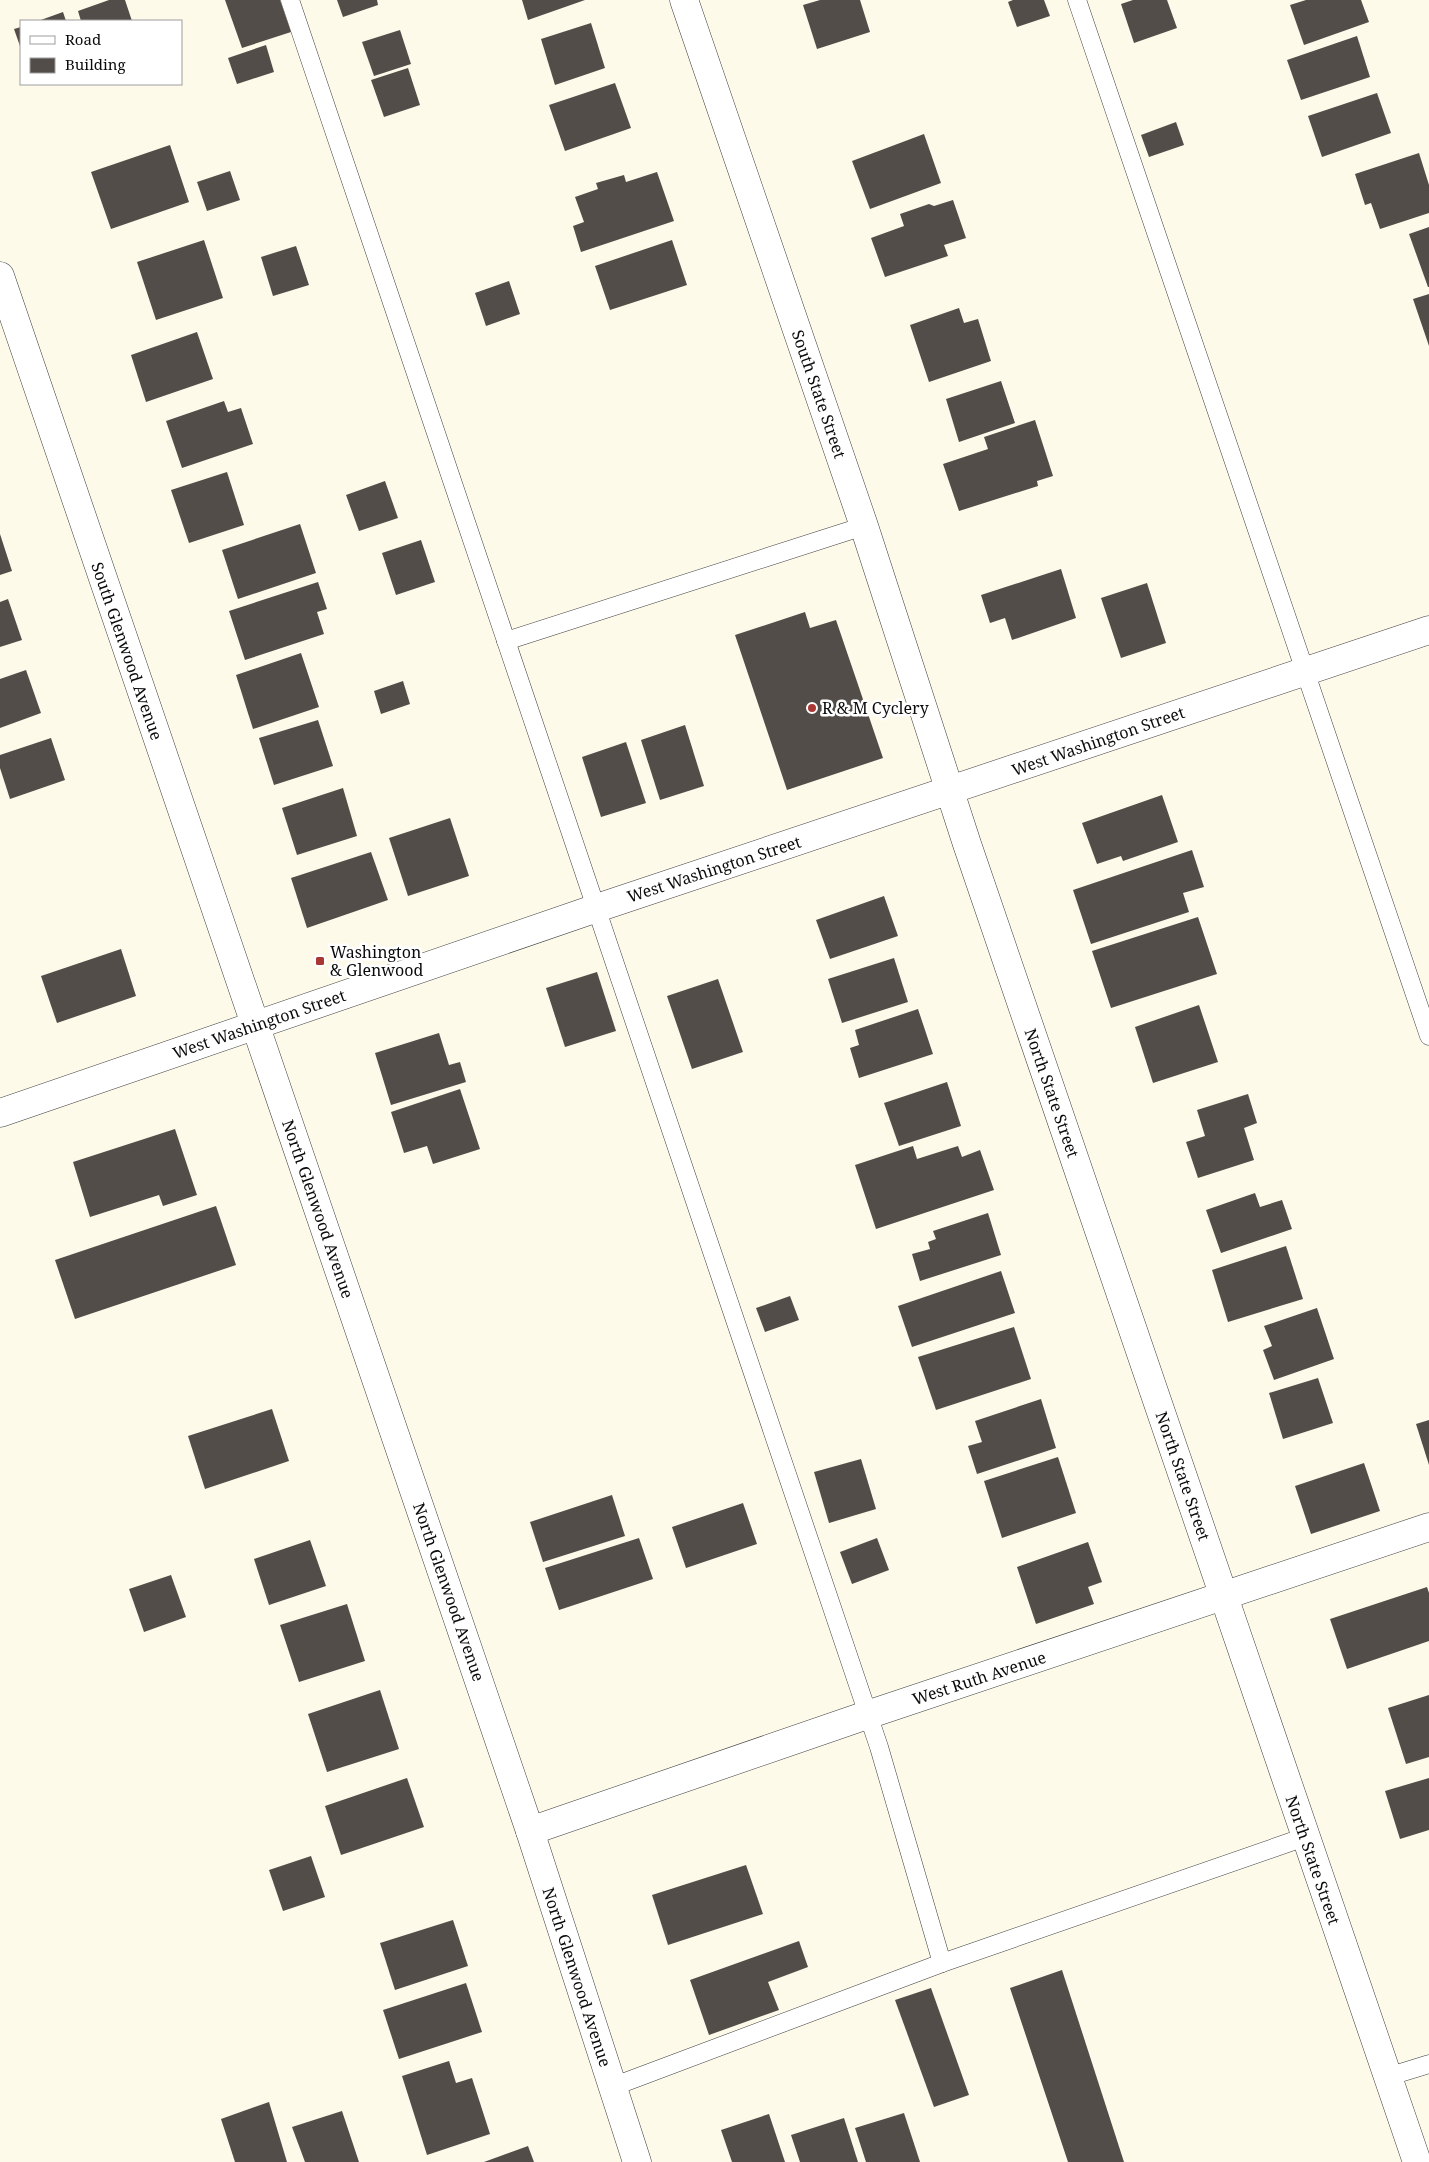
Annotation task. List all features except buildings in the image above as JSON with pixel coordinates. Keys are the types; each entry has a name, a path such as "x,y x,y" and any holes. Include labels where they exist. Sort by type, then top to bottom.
{"street":[{"name":"South State Street","path":"684,0 864,526 950,790"},
{"name":"South Glenwood Avenue","path":"0,276 256,1024"},
{"name":"West Washington Street","path":"0,1113 597,908 1429,630"},
{"name":"North State Street","path":"950,790 970,854 1417,2162"},
{"name":"North Glenwood Avenue","path":"256,1024 530,1831 636,2162"},
{"name":"West Ruth Avenue","path":"530,1831 867,1715 1429,1527"}],"lane":[{"path":"290,0 879,1747 942,1963"},
{"path":"1077,0 1429,1036"},
{"path":"506,641 864,526"},
{"path":"612,2087 942,1963 1305,1837"},
{"path":"1387,2077 1429,2064"}],"place":[{"name":"R & M Cyclery","path":"812,708"},
{"name":"Washington & Glenwood","path":"320,961"}]}
